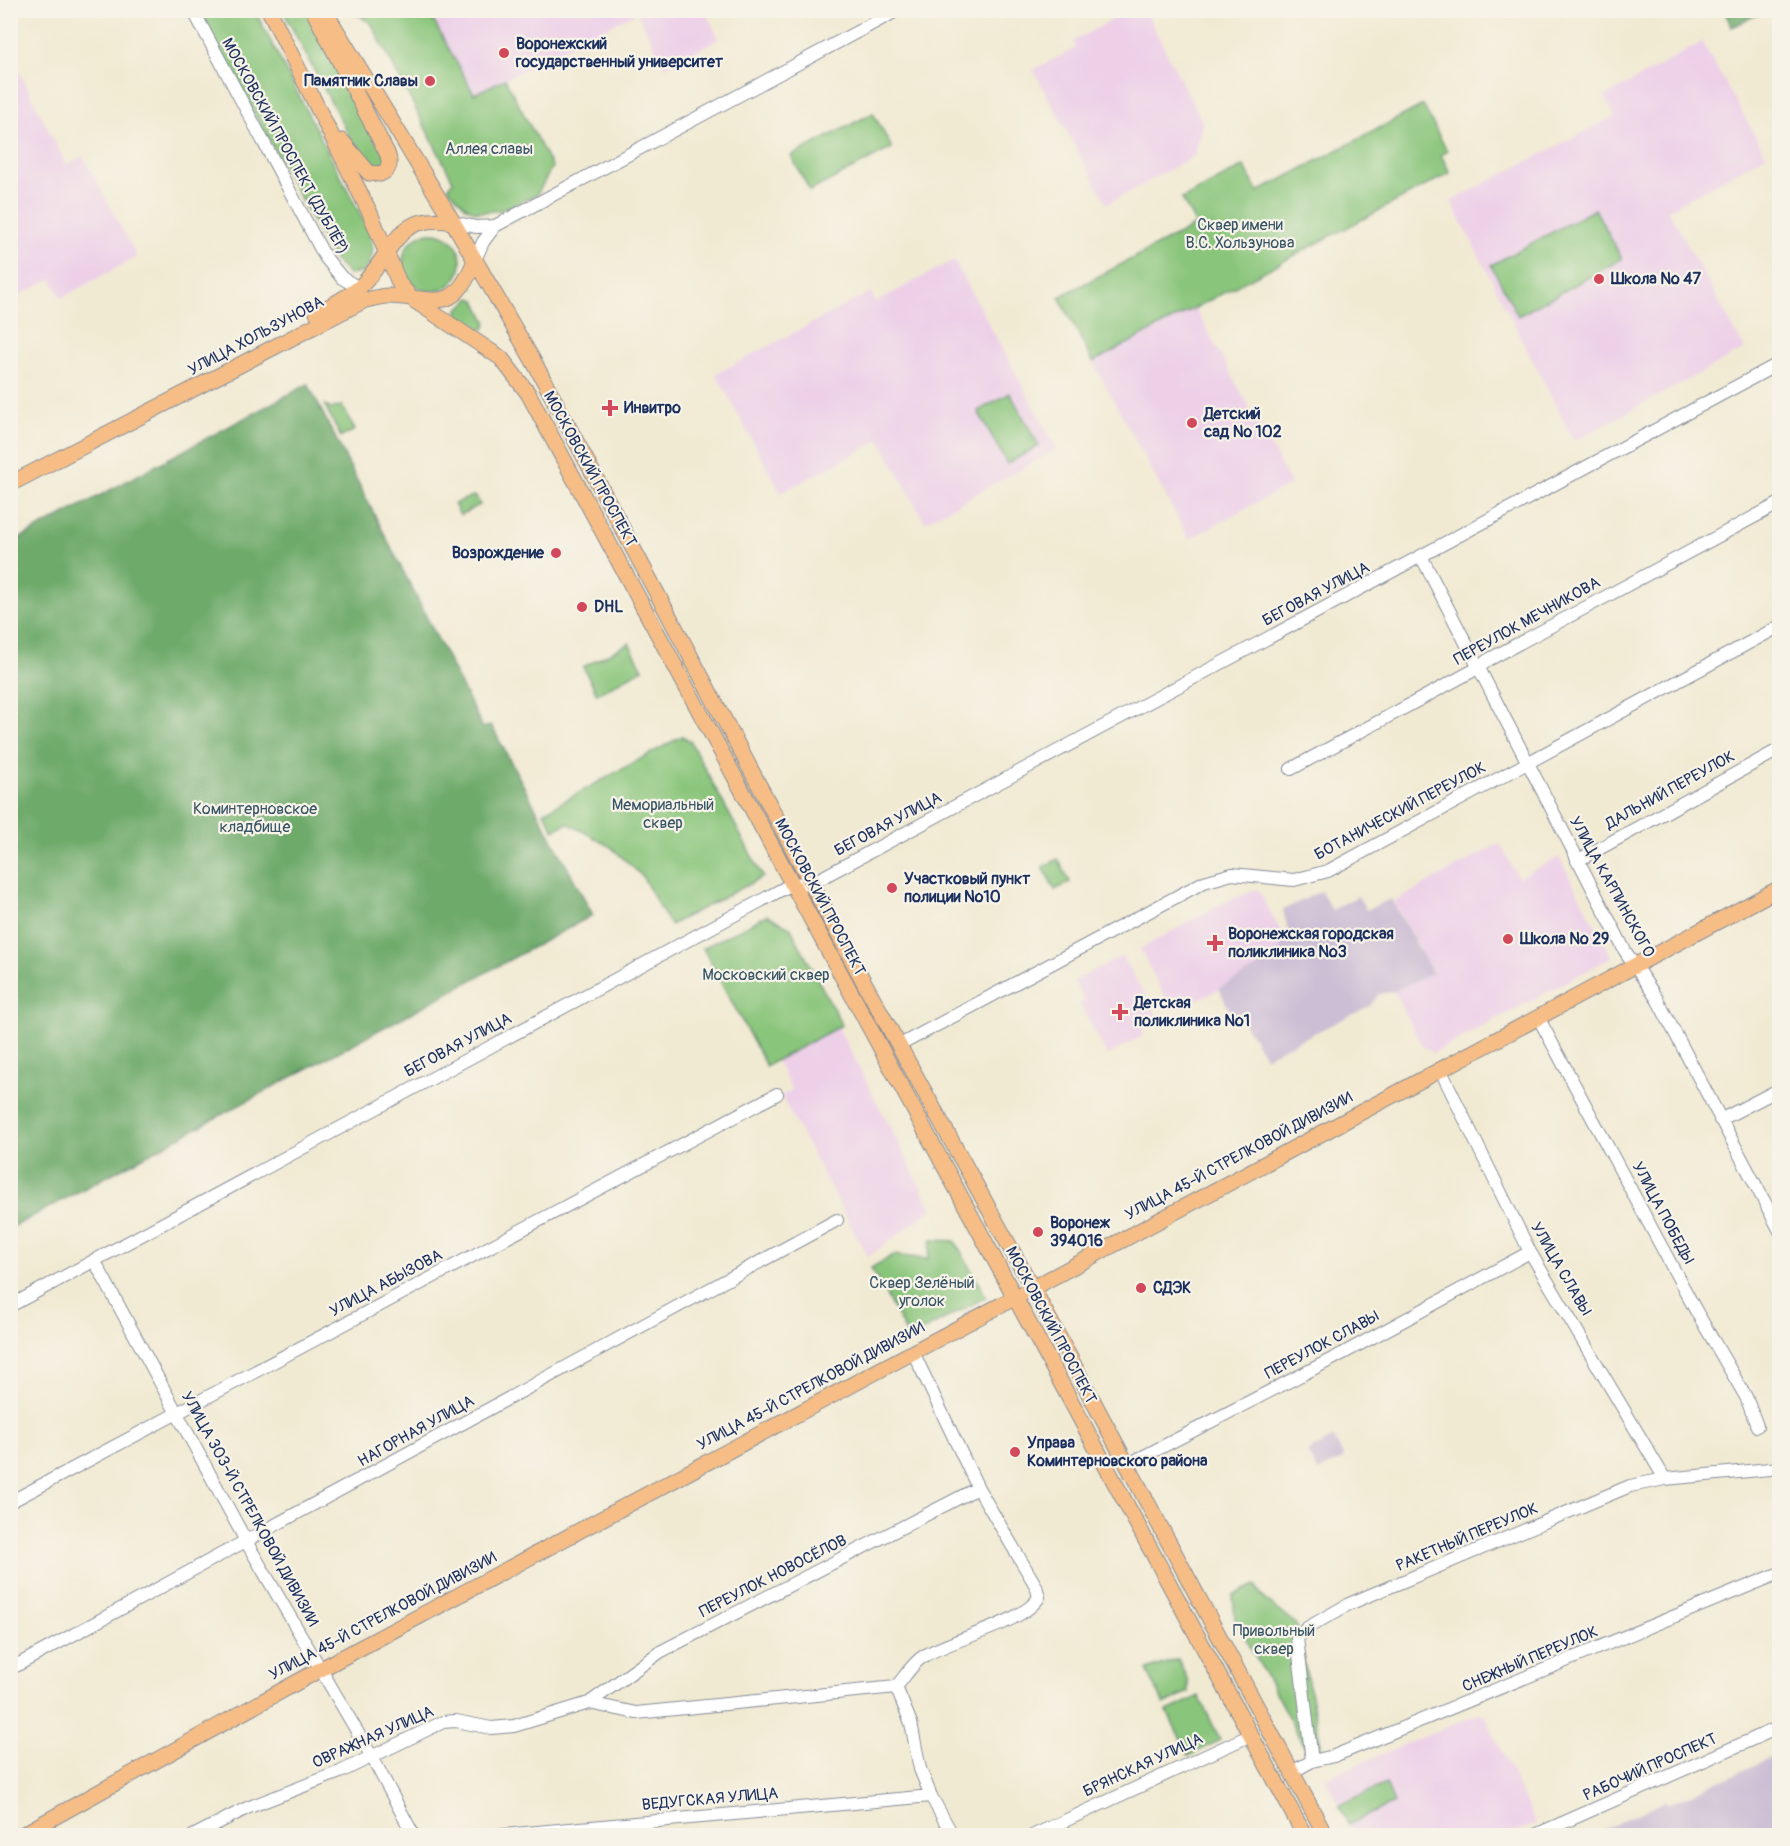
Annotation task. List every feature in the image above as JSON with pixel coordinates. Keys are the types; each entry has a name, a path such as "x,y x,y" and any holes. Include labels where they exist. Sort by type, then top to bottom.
{"main road":[{"name":"МОСКОВСКИЙ ПРОСПЕКТ","path":"270,10 370,213 393,274 412,299 501,358 513,370 597,520 1305,1836"},
{"path":"313,10 387,153 390,164 388,169 374,175 363,169 323,117"},
{"name":"МОСКОВСКИЙ ПРОСПЕКТ","path":"324,10 453,222 535,364 898,1046 1032,1287 1326,1836"},
{"name":"УЛИЦА ХОЛЬЗУНОВА","path":"10,476 294,326 359,288 406,228 420,221 436,219 453,222"},
{"name":"УЛИЦА ХОЛЬЗУНОВА","path":"10,484 365,300 387,296 432,302 448,298 467,280 475,260"},
{"name":"УЛИЦА 45-Й СТРЕЛКОВОЙ ДИВИЗИИ","path":"20,1836 321,1669 1779,888"},
{"name":"БРЯНСКАЯ УЛИЦА","path":"1251,1735 1268,1726"}],"street":[{"name":"МОСКОВСКИЙ ПРОСПЕКТ (ДУБЛЁР)","path":"193,10 325,258 342,278 359,288"},
{"name":"УЛИЦА ХОЛЬЗУНОВА","path":"475,260 483,242 495,226 893,12"},
{"name":"УЛИЦА ХОЛЬЗУНОВА","path":"453,222 476,227 495,226"},
{"name":"БЕГОВАЯ УЛИЦА","path":"10,1306 792,884 812,884 1779,363"},
{"name":"ПЕРЕУЛОК МЕЧНИКОВА","path":"1292,769 1779,503"},
{"name":"УЛИЦА КАРПИНСКОГО","path":"1421,556 1577,861 1635,966 1657,999 1779,1231"},
{"name":"БОТАНИЧЕСКИЙ ПЕРЕУЛОК","path":"898,1046 1204,882 1232,874 1294,880 1329,871 1526,761 1779,626"},
{"name":"ДАЛЬНИЙ ПЕРЕУЛОК","path":"1577,861 1779,749"},
{"name":"УЛИЦА ПОБЕДЫ","path":"1538,1017 1695,1309 1746,1397 1757,1426"},
{"name":"УЛИЦА СЛАВЫ","path":"1440,1069 1530,1251 1665,1479"},
{"path":"1720,1119 1779,1089"},
{"name":"УЛИЦА АБЫЗОВА","path":"10,1502 777,1094"},
{"name":"НАГОРНАЯ УЛИЦА","path":"10,1669 247,1543 837,1220"},
{"name":"ПЕРЕУЛОК СЛАВЫ","path":"1127,1465 1338,1356 1530,1251"},
{"name":"УЛИЦА 303-Й СТРЕЛКОВОЙ ДИВИЗИИ","path":"94,1260 247,1543 372,1757 414,1836"},
{"path":"913,1352 978,1488 1036,1586 1039,1596 1034,1604 1012,1618 922,1657 896,1687 911,1723 920,1769 952,1836"},
{"name":"РАКЕТНЫЙ ПЕРЕУЛОК","path":"1312,1761 1298,1638 1307,1628 1349,1604 1619,1490 1665,1479 1779,1468"},
{"name":"ПЕРЕУЛОК НОВОСЁЛОВ","path":"589,1703 660,1652 978,1488"},
{"name":"СНЕЖНЫЙ ПЕРЕУЛОК","path":"1292,1772 1312,1761 1334,1756 1454,1708 1779,1573"},
{"name":"ОВРАЖНАЯ УЛИЦА","path":"193,1836 247,1808 340,1772 443,1722 456,1721 491,1728 514,1726 589,1703 636,1713 896,1687"},
{"name":"РАБОЧИЙ ПРОСПЕКТ","path":"1533,1836 1779,1727"},
{"name":"БРЯНСКАЯ УЛИЦА","path":"1032,1836 1251,1735"},
{"name":"ВЕДУГСКАЯ УЛИЦА","path":"493,1836 931,1796"}],"shaded area":[{"name":"Воронежский государственный университет","path":"428,11 705,11 719,39 665,67 637,12 474,95"},
{"path":"1129,11 1145,11 1203,123 1194,156 1107,204 1033,70 1076,48 1073,41"},
{"name":"Школа № 47","path":"1702,42 1766,155 1668,210 1745,349 1574,441 1451,201 1615,116 1605,97"},
{"path":"13,59 66,165 83,156 137,257 61,298 51,279 16,297 11,287"},
{"path":"954,260 1057,449 925,522 880,440 781,493 716,374 871,292 876,302"},
{"name":"Детский сад № 102","path":"1195,308 1291,484 1189,539 1093,362"},
{"name":"Школа № 29","path":"1500,843 1518,878 1559,857 1612,957 1433,1053 1422,1046 1394,991 1433,972 1394,902"},
{"name":"Воронежская городская поликлиника №3","path":"1258,889 1283,936 1280,938 1281,952 1258,963 1258,968 1204,997 1171,1009 1140,949 1223,903"},
{"path":"1321,891 1332,910 1358,896 1366,910 1391,899 1433,973 1394,991 1379,994 1370,1006 1265,1057 1243,1021 1235,1023 1219,988 1257,968 1258,963 1280,952 1280,938 1289,934 1283,910"},
{"name":"Детская поликлиника №1","path":"1122,956 1160,1020 1142,1029 1144,1035 1107,1055 1080,1004 1084,1001 1074,981"},
{"path":"838,1027 932,1209 868,1257 781,1096 792,1090 776,1060"},
{"path":"1334,1438 1344,1458 1318,1472 1307,1452"},
{"path":"1480,1713 1484,1714 1536,1824 1508,1835 1354,1835 1325,1778"},
{"path":"1779,1754 1779,1835 1592,1835 1665,1801 1667,1805"}],"green space":[{"path":"198,11 255,11 369,231 372,253 362,273 349,274 335,261"},
{"path":"283,11 307,11 387,158 379,171 366,163 350,138"},
{"name":"Аллея славы","path":"352,11 428,11 474,94 505,79 552,167 537,195 498,211 476,212 466,207 448,188 453,181 371,23"},
{"path":"1724,11 1764,11 1732,27"},
{"name":"Сквер имени В.С. Хользунова","path":"1423,105 1447,151 1441,155 1450,173 1093,362 1059,297 1196,225 1182,199 1244,166 1258,192"},
{"path":"873,113 892,148 810,191 791,156"},
{"path":"1595,209 1622,259 1518,316 1491,265"},
{"path":"432,233 443,235 456,246 461,262 459,273 448,286 432,291 421,289 408,278 403,262 405,251 416,238"},
{"path":"471,298 476,300 487,323 484,329 480,330 458,316 458,309"},
{"name":"Коминтерновское кладбище","path":"308,384 483,728 491,725 593,915 11,1228 11,543"},
{"path":"1010,393 1039,446 1007,464 978,411"},
{"path":"324,404 331,409 342,406 355,430 341,437"},
{"path":"472,496 476,497 480,505 460,515 454,504"},
{"path":"629,643 643,669 597,694 583,667"},
{"name":"Мемориальный сквер","path":"682,736 690,741 763,877 670,925 642,876 611,847 568,823 554,830 544,812"},
{"path":"1058,859 1070,882 1055,890 1043,867"},
{"name":"Московский сквер","path":"767,915 790,927 842,1025 766,1066 703,948"},
{"name":"Сквер Зелёный уголок","path":"931,1240 955,1241 986,1297 909,1338 871,1268 893,1255 928,1259"},
{"name":"Привольный сквер","path":"1255,1585 1264,1599 1296,1624 1322,1749 1309,1755 1235,1619 1233,1596"},
{"path":"1178,1659 1188,1681 1188,1692 1164,1704 1147,1670"},
{"path":"1199,1696 1220,1740 1189,1756 1167,1711"},
{"path":"1386,1784 1394,1803 1348,1824 1339,1805"}],"place":[{"name":"Воронежский государственный университет","path":"504,53"},
{"name":"Памятник Славы","path":"430,81"},
{"name":"Школа № 47","path":"1599,279"},
{"name":"Инвитро","path":"610,408"},
{"name":"Детский сад № 102","path":"1192,423"},
{"name":"Возрождение","path":"556,553"},
{"name":"DHL","path":"582,607"},
{"name":"Участковый пункт полиции №10","path":"892,888"},
{"name":"Школа № 29","path":"1508,939"},
{"name":"Воронежская городская поликлиника №3","path":"1215,943"},
{"name":"Детская поликлиника №1","path":"1120,1012"},
{"name":"Воронеж 394016","path":"1038,1232"},
{"name":"СДЭК","path":"1141,1288"},
{"name":"Управа Коминтерновского района","path":"1015,1452"}]}
